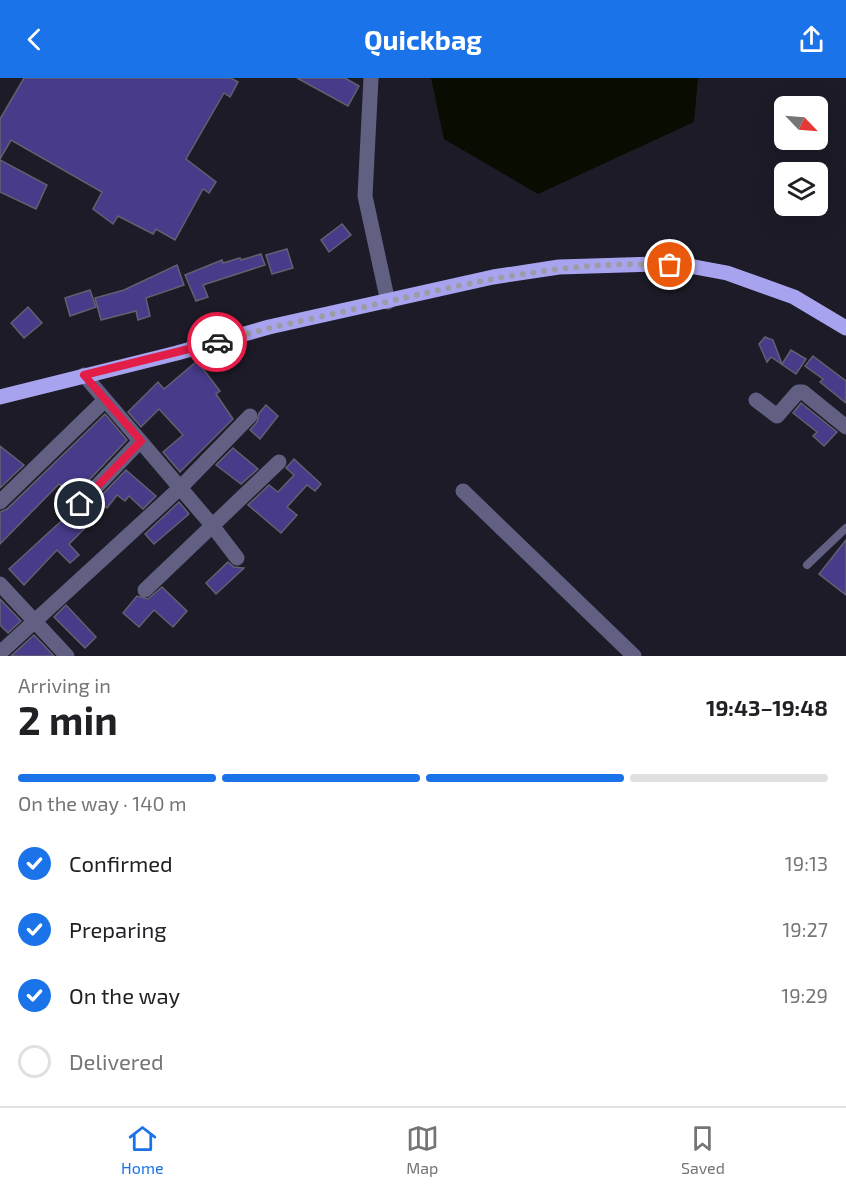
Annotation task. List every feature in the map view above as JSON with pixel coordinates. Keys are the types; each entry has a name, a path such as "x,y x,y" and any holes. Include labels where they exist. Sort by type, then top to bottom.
{"main road":[{"path":"0,397 177,353 269,327 483,279 559,267 684,265 727,273 770,287 846,328"}],"street":[{"path":"371,78 365,196 388,302"},
{"path":"84,375 181,487 237,558"},
{"path":"756,400 777,416 798,392 803,392 846,427"},
{"path":"0,502 105,400"},
{"path":"0,653 33,620 104,560 181,487 250,416"},
{"path":"80,504 141,441"},
{"path":"145,590 211,524 279,462"},
{"path":"463,491 634,656"},
{"path":"0,584 68,656"}],"lane":[{"path":"807,565 846,528"}],"shaded area":[{"path":"431,78 698,78 694,122 538,194 444,139"}],"building":[{"path":"24,78 231,78 238,82 230,97 224,93 186,159 216,182 209,193 203,189 175,240 156,229 153,234 118,216 113,224 93,209 102,192 11,140 0,159 0,119"},
{"path":"297,78 345,78 359,86 348,106"},
{"path":"0,160 47,185 36,209 0,192"},
{"path":"342,224 351,235 329,252 321,240"},
{"path":"287,249 293,268 272,274 266,255"},
{"path":"261,254 265,265 203,285 208,297 196,301 185,275 222,260 223,263"},
{"path":"177,265 184,285 146,298 150,316 138,320 136,311 101,320 95,298 124,290"},
{"path":"90,290 96,307 70,316 65,298"},
{"path":"28,307 42,323 24,338 11,323"},
{"path":"765,337 773,340 782,364 791,350 806,359 796,374 771,357 767,362 759,344"},
{"path":"813,356 846,381 846,403 820,382 823,379 805,366"},
{"path":"197,361 220,391 216,394 233,419 180,472 163,452 183,435 159,409 141,427 128,412 158,382 164,389"},
{"path":"801,403 837,432 824,446 813,436 817,432 793,413"},
{"path":"266,405 278,416 260,439 250,430"},
{"path":"105,414 127,440 74,496 59,484 0,544 0,512 7,509"},
{"path":"0,446 24,465 0,488"},
{"path":"233,448 258,469 241,484 216,465"},
{"path":"294,459 321,484 315,491 307,485 287,507 297,515 281,533 248,505 269,485 278,492 294,475 286,468"},
{"path":"126,470 156,496 143,509 129,496 125,501 117,495 107,508 97,500"},
{"path":"179,502 189,514 154,544 145,534"},
{"path":"70,513 85,528 69,544 79,555 70,563 57,550 24,585 9,569"},
{"path":"846,540 846,595 819,574"},
{"path":"228,562 234,567 244,568 216,594 206,583"},
{"path":"162,587 187,611 173,627 154,610 139,627 123,613 137,596 148,599"},
{"path":"0,599 21,621 8,633 0,625"},
{"path":"66,605 96,637 85,648 54,617"},
{"path":"34,635 54,656 11,656"}],"way so far":[{"path":"217,342 269,327 493,277 559,267 617,264 670,265"}],"route":[{"path":"80,504 141,441 84,375 217,342"}]}
